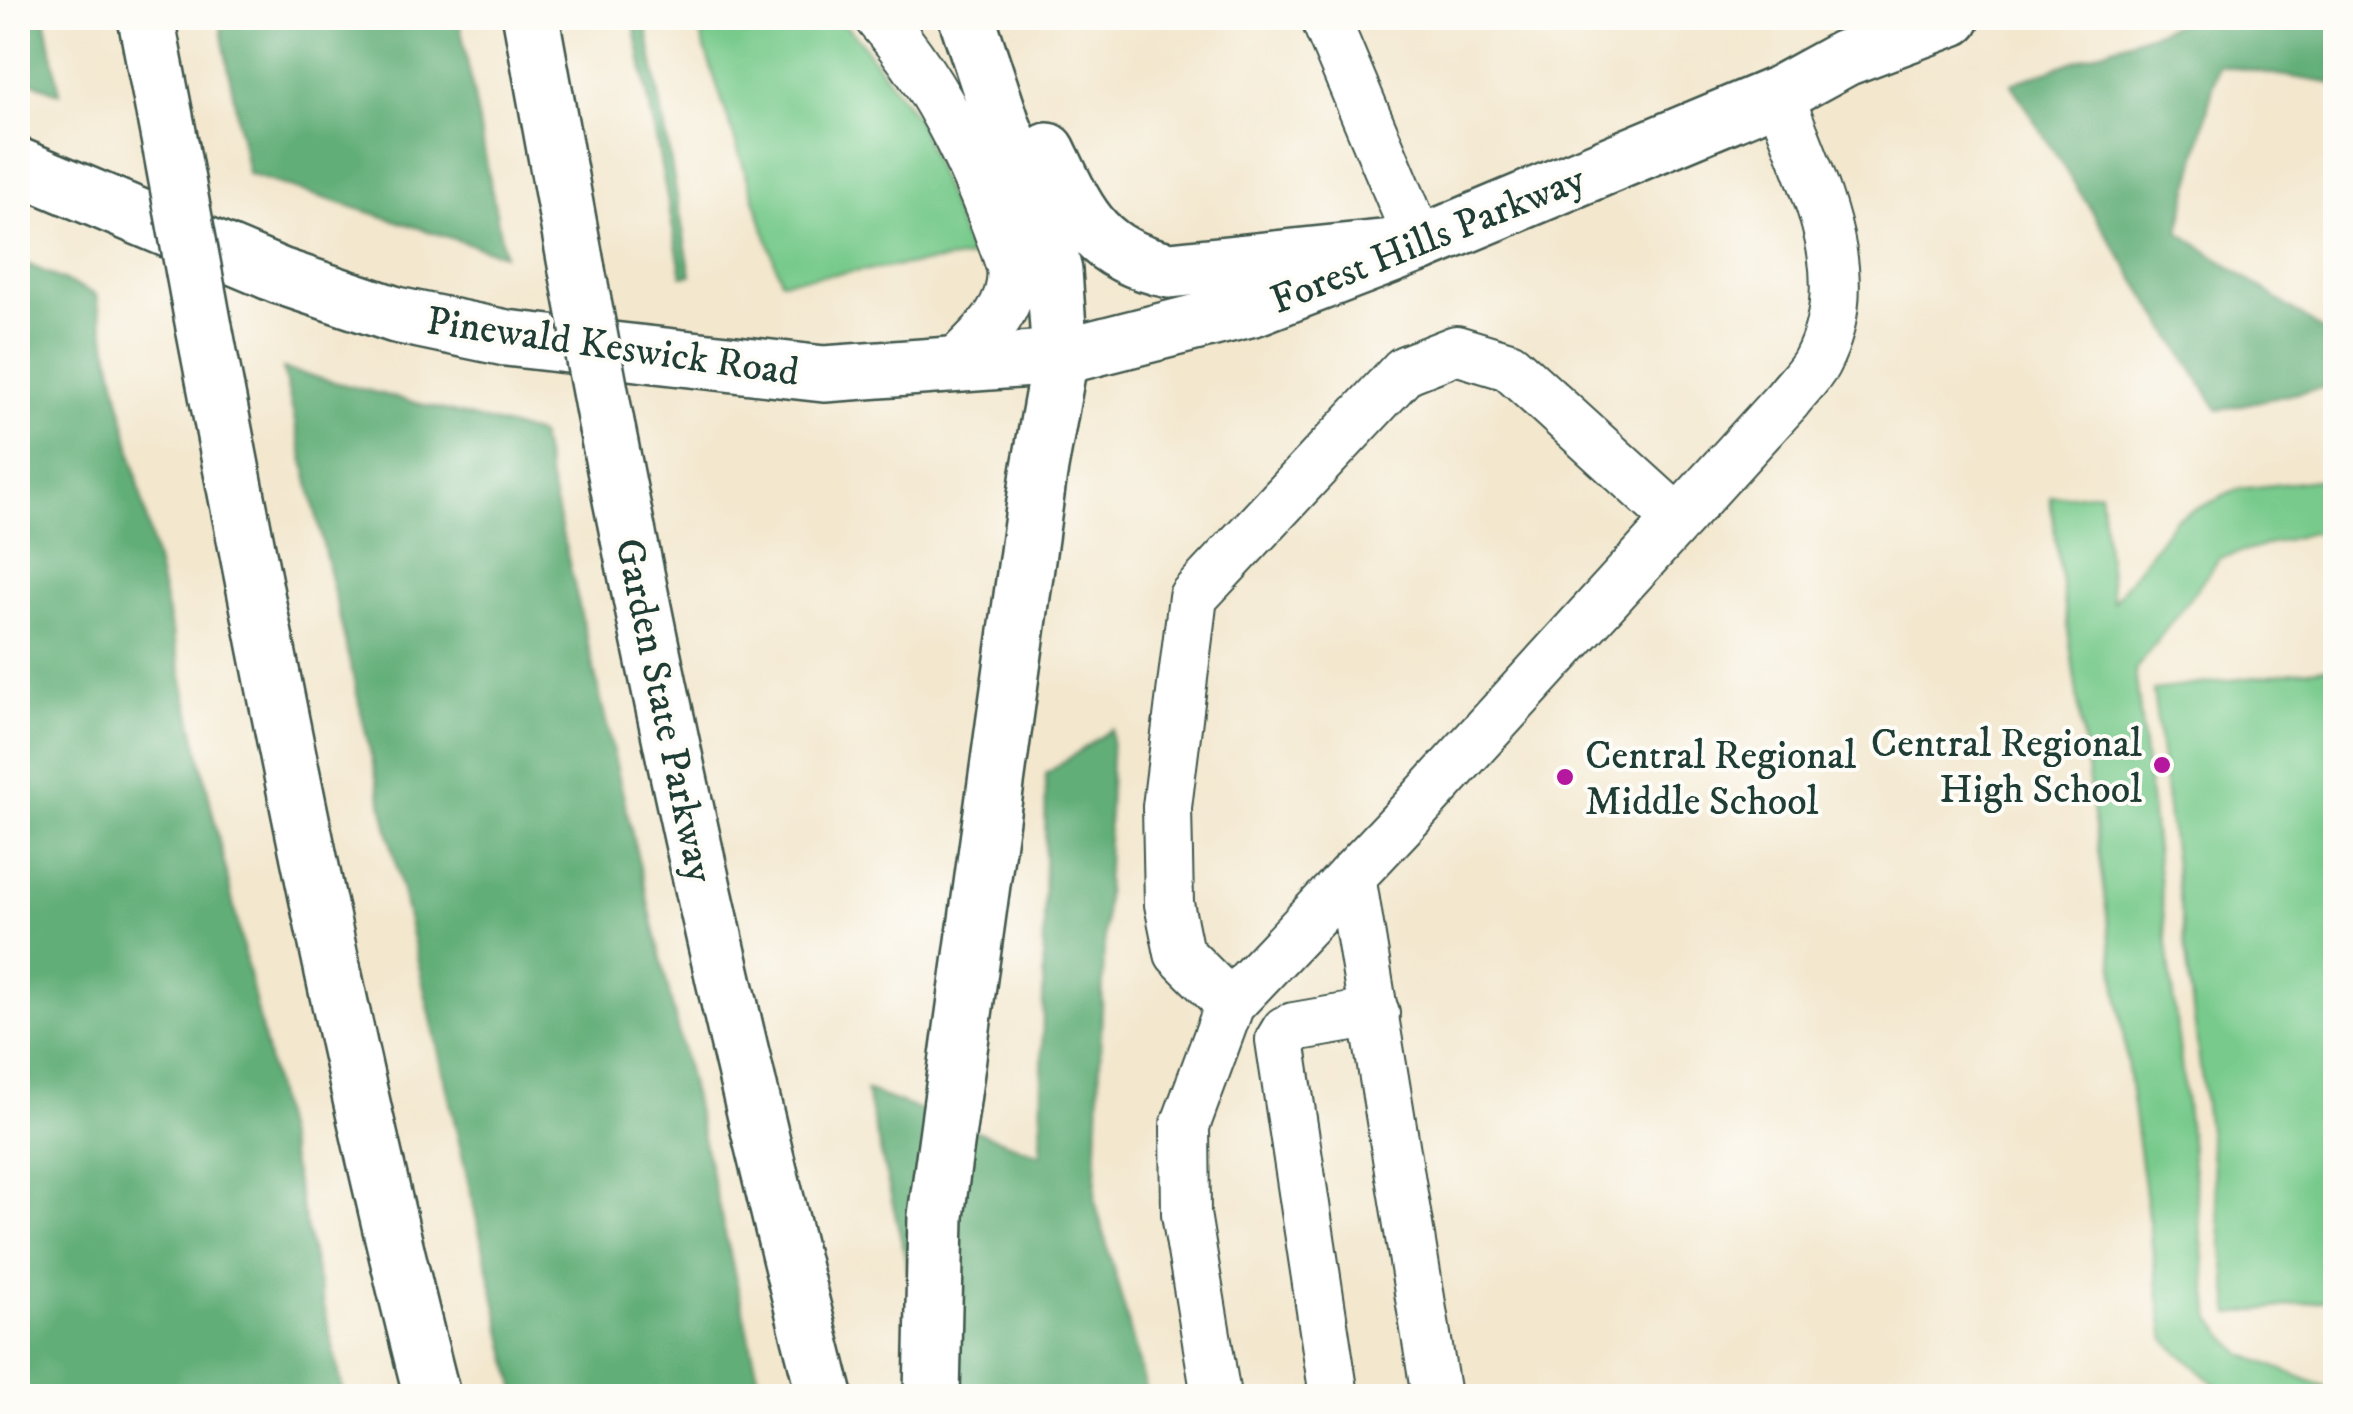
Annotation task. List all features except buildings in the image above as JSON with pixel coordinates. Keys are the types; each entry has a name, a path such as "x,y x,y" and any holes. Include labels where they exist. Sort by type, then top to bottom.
{"main road":[{"path":"146,18 292,790 356,1082 432,1396"},
{"name":"Garden State Parkway","path":"531,18 648,638 780,1218 825,1396"},
{"path":"970,18 1033,118 1078,214 1106,244 1136,263 1170,270 1420,244"},
{"path":"932,1396 936,1216 1039,473 1060,357 1050,246 1002,127 970,18"},
{"name":"Forest Hills Parkway","path":"877,372 1060,357 1253,308 1420,244 1779,94 1845,58 1952,18"},
{"name":"Pinewald Keswick Road","path":"18,166 280,276 396,315 545,343 824,374 877,372"}],"street":[{"path":"879,18 908,52 957,135 1011,267 1013,287 1002,313 952,366"},
{"path":"1326,18 1420,244"},
{"path":"1216,1396 1186,1214 1185,1126 1230,1004 1352,876 1787,400 1816,363 1832,315 1836,272 1828,225 1779,94"},
{"path":"1230,1004 1179,953 1169,904 1167,806 1193,596 1405,370 1456,350 1508,366 1677,519"},
{"path":"1352,876 1436,1396"},
{"path":"1334,1396 1280,1040 1286,1030 1294,1027 1375,1013"}],"green space":[{"path":"18,18 45,18 60,94 18,76"},
{"path":"219,18 459,18 504,255 248,174"},
{"path":"633,18 645,18 691,275 682,276"},
{"path":"695,18 837,18 857,37 918,120 971,257 781,281"},
{"path":"2193,18 2335,18 2335,84 2218,65 2179,232 2335,339 2335,385 2218,410 2011,84"},
{"path":"18,260 96,295 344,1396 18,1396"},
{"path":"283,369 539,434 763,1396 517,1396"},
{"path":"2335,480 2335,535 2311,533 2220,558 2135,670 2211,1319 2242,1354 2336,1391 2335,1396 2228,1396 2165,1340 2050,497 2100,492 2113,602 2175,519 2239,489"},
{"path":"2335,667 2335,1299 2231,1314 2153,690"},
{"path":"1112,729 1095,1201 1148,1396 938,1396 866,1090 1041,1155 1046,774"}],"place":[{"name":"Central Regional High School","path":"2162,765"},
{"name":"Central Regional Middle School","path":"1565,777"}]}
